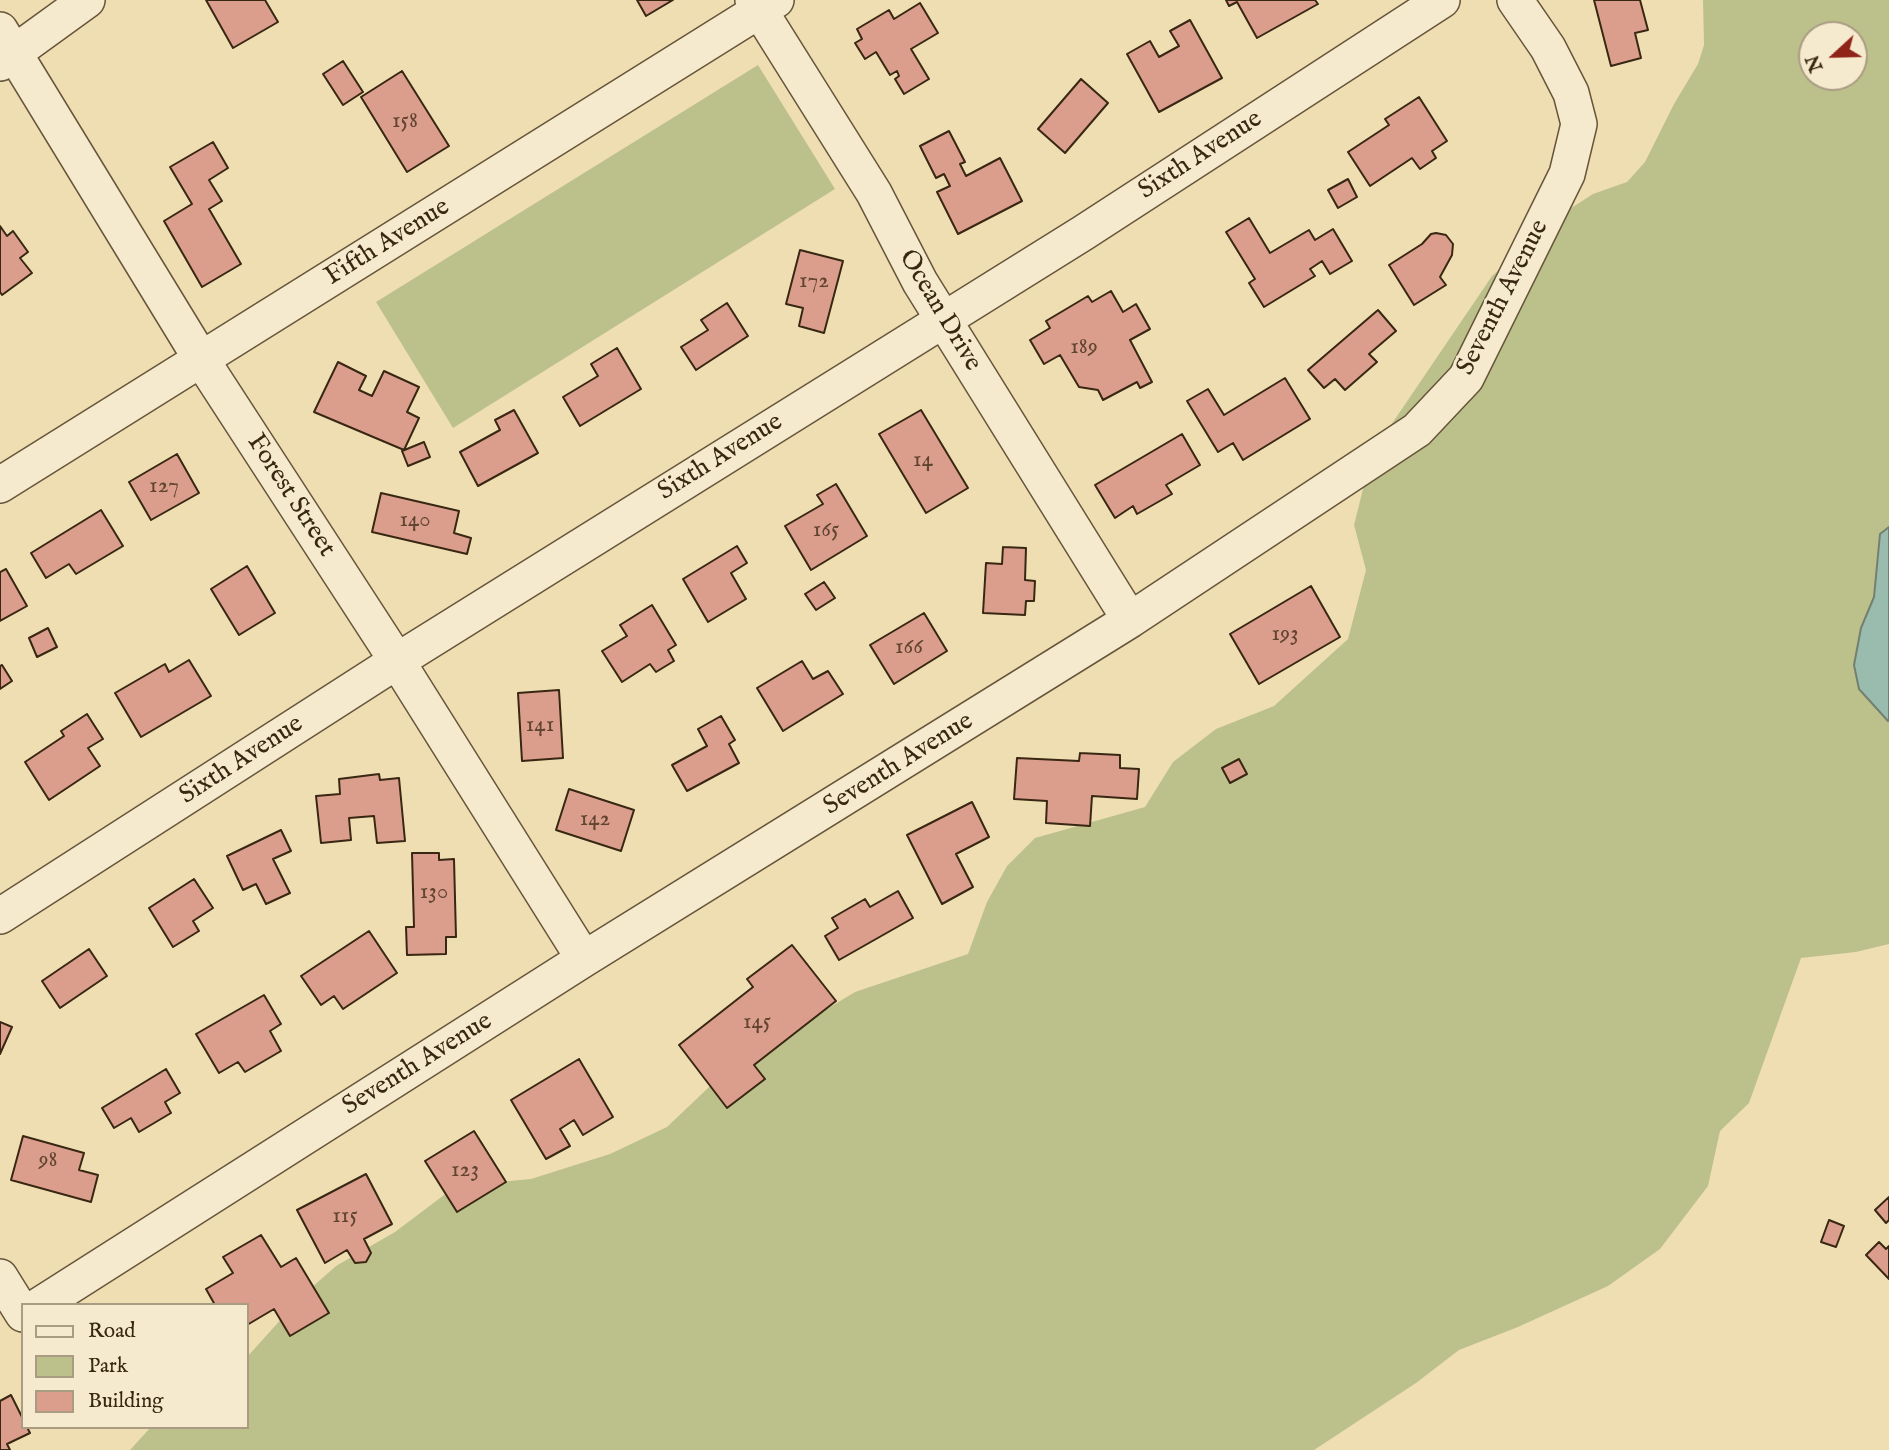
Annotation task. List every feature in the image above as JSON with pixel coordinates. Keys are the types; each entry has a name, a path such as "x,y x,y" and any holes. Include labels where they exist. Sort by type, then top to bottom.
{"street":[{"path":"5,49 88,0"},
{"name":"Sixth Avenue","path":"0,916 397,661 1083,233 1442,0"},
{"name":"Seventh Avenue","path":"43,1303 584,959 1130,620 1416,430 1466,378 1567,174 1579,124 1571,93 1548,48 1515,0"},
{"name":"Ocean Drive","path":"763,3 874,193 920,282 1130,620"},
{"name":"Fifth Avenue","path":"0,485 763,3"},
{"name":"Forest Street","path":"5,49 201,359 397,661 584,959"},
{"path":"0,1277 21,1312"},
{"path":"0,1329 21,1316"}],"green space":[{"path":"1703,0 1889,0 1889,527 1880,534 1874,597 1861,628 1889,720 1889,944 1856,952 1801,958 1749,1103 1720,1131 1708,1186 1660,1249 1608,1286 1518,1327 1459,1350 1416,1383 1314,1450 130,1450 149,1429 248,1429 248,1356 302,1296 336,1266 395,1232 456,1186 531,1179 610,1154 667,1127 728,1069 855,992 968,954 987,902 1007,866 1035,838 1145,807 1173,762 1216,729 1274,706 1348,639 1366,570 1354,525 1365,481 1389,428 1492,276 1565,212 1593,194 1627,182 1645,162 1698,64 1704,45"},
{"path":"758,65 835,189 453,428 376,302"}],"shaded area":[{"path":"1889,527 1888,721 1859,689 1854,665 1861,628 1874,597 1880,534"}],"building":[{"path":"206,0 265,0 278,22 233,48"},
{"path":"637,0 673,0 646,16"},
{"path":"1226,0 1315,0 1318,4 1257,38 1237,2 1229,6"},
{"path":"1594,0 1640,0 1648,30 1635,33 1641,58 1611,66"},
{"path":"920,3 938,33 911,49 929,79 904,94 895,79 899,76 897,71 890,75 876,52 865,59 855,43 862,39 857,29 889,10 894,19"},
{"path":"1190,20 1222,78 1159,112 1127,54 1150,41 1159,57 1179,46 1170,31"},
{"path":"343,61 363,92 343,105 323,74"},
{"path":"402,71 449,146 407,172 361,97"},
{"path":"1081,79 1108,103 1065,153 1038,129"},
{"path":"1419,97 1447,141 1432,151 1436,158 1420,169 1412,158 1370,186 1348,152 1389,125 1385,119"},
{"path":"949,131 965,162 960,164 966,176 1000,158 1022,201 958,234 937,192 950,186 944,174 936,178 920,146"},
{"path":"213,142 228,168 209,180 222,201 209,209 241,264 202,287 164,221 192,204 170,167"},
{"path":"1348,179 1357,197 1338,208 1328,190"},
{"path":"1249,218 1270,253 1309,230 1315,240 1333,229 1352,261 1330,274 1322,261 1310,269 1315,276 1264,307 1249,283 1255,279 1226,232"},
{"path":"0,226 7,236 13,231 28,252 20,258 32,273 2,295 0,292"},
{"path":"1436,233 1446,235 1453,244 1452,255 1440,277 1446,285 1414,305 1389,265"},
{"path":"800,250 843,261 824,333 799,326 803,308 786,304"},
{"path":"1111,291 1123,312 1136,304 1150,329 1130,340 1152,382 1140,388 1137,382 1103,400 1098,390 1079,387 1060,355 1044,364 1030,340 1050,328 1046,321 1088,296 1092,302"},
{"path":"727,303 748,336 696,370 681,347 708,330 701,320"},
{"path":"1378,310 1396,331 1369,354 1377,362 1345,390 1335,379 1324,388 1308,370"},
{"path":"617,348 641,389 580,426 563,397 598,376 591,364"},
{"path":"338,362 366,376 359,390 372,396 384,371 419,387 407,412 419,418 404,450 314,412"},
{"path":"1285,378 1310,419 1243,460 1233,443 1218,452 1187,401 1208,389 1224,415"},
{"path":"514,410 538,453 478,486 460,452 500,430 495,420"},
{"path":"921,410 968,488 926,513 879,434"},
{"path":"1182,434 1200,465 1166,485 1172,494 1137,514 1133,506 1115,518 1095,485"},
{"path":"424,442 430,457 408,466 402,451"},
{"path":"177,454 199,493 151,520 129,482"},
{"path":"836,484 867,536 811,570 785,526 823,504 817,495"},
{"path":"381,493 459,511 454,533 471,538 467,554 372,532"},
{"path":"101,510 123,546 76,574 69,564 46,578 31,553"},
{"path":"737,546 747,563 731,573 746,599 708,622 683,579"},
{"path":"1003,547 1026,548 1025,580 1035,581 1034,601 1026,601 1025,615 983,613 986,563 1002,564"},
{"path":"247,566 275,613 239,635 211,589"},
{"path":"6,569 27,606 0,621 0,572"},
{"path":"824,582 835,598 816,610 805,594"},
{"path":"1311,586 1340,637 1259,684 1230,634"},
{"path":"652,605 676,645 668,650 674,661 656,672 650,664 622,682 602,651 627,636 620,625"},
{"path":"924,613 947,651 894,684 870,645"},
{"path":"48,628 57,647 37,657 29,638"},
{"path":"189,660 211,696 141,737 115,693 165,664 169,672"},
{"path":"802,661 813,679 828,671 843,694 783,731 757,688"},
{"path":"2,665 12,681 0,689 0,666"},
{"path":"559,690 563,758 522,761 518,693"},
{"path":"87,714 103,739 88,748 100,766 49,800 25,762 64,736 61,731"},
{"path":"721,716 735,740 729,744 739,763 687,791 672,765 707,746 698,729"},
{"path":"1080,753 1120,755 1120,768 1139,769 1137,799 1092,796 1090,826 1046,823 1047,801 1014,799 1017,758 1079,761"},
{"path":"1239,759 1247,774 1230,783 1222,768"},
{"path":"379,774 380,780 399,778 405,841 377,843 374,816 349,818 351,840 321,843 316,796 340,794 339,779"},
{"path":"569,789 634,810 621,851 556,830"},
{"path":"972,802 989,837 956,854 973,887 942,904 907,835"},
{"path":"281,830 291,851 273,859 290,893 266,904 256,884 243,890 227,856"},
{"path":"412,853 439,853 439,860 454,859 456,937 446,937 446,954 407,955 406,927 414,927"},
{"path":"194,879 213,908 193,921 199,931 173,947 149,908"},
{"path":"898,891 913,918 839,960 825,936 838,928 832,918 865,899 870,907"},
{"path":"369,931 397,973 343,1009 334,996 321,1005 301,976"},
{"path":"792,945 836,1001 754,1065 765,1079 727,1108 679,1045 753,987 747,979"},
{"path":"89,949 107,976 60,1008 42,981"},
{"path":"264,995 281,1024 270,1031 281,1051 245,1072 238,1062 219,1073 196,1034"},
{"path":"0,1022 12,1027 0,1054"},
{"path":"579,1059 613,1117 583,1135 574,1120 560,1129 570,1146 546,1159 511,1100"},
{"path":"166,1069 180,1093 165,1102 171,1113 139,1132 131,1118 114,1128 102,1108"},
{"path":"474,1131 506,1182 457,1212 425,1161"},
{"path":"23,1136 84,1153 79,1170 98,1175 91,1202 11,1180"},
{"path":"366,1174 392,1224 364,1239 371,1253 366,1262 355,1263 347,1250 325,1263 297,1210"},
{"path":"1889,1197 1889,1220 1886,1223 1875,1210"},
{"path":"1829,1220 1844,1226 1836,1247 1821,1242"},
{"path":"261,1235 281,1267 296,1258 329,1313 290,1336 274,1309 248,1324 248,1303 214,1303 206,1289 233,1273 223,1257"},
{"path":"1879,1242 1886,1249 1889,1246 1889,1279 1866,1255"},
{"path":"11,1395 21,1415 21,1429 28,1429 30,1433 7,1444 10,1450 0,1450 0,1401"}]}
